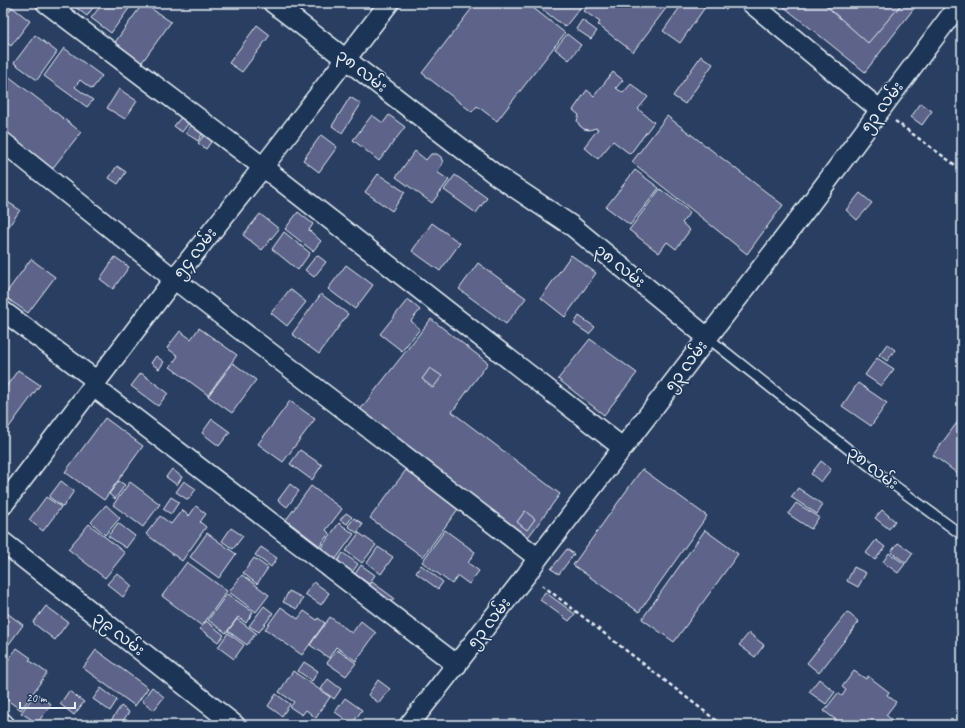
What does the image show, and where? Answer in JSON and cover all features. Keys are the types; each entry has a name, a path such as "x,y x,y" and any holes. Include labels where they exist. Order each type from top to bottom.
{"street":[{"path":"46,3 263,167 623,448"},
{"name":"၃၈ လမ်း","path":"273,3 496,176 572,226 708,338"},
{"name":"၅၄ လမ်း","path":"3,505 174,279 263,167 389,3"},
{"path":"751,3 880,110"},
{"name":"၅၃ လမ်း","path":"409,725 457,665 708,338 960,3"},
{"path":"3,142 174,279 538,558"},
{"path":"3,311 457,665"},
{"name":"၃၉ လမ်း","path":"3,542 235,725"}],"lane":[{"name":"၃၈ လမ်း","path":"708,338 891,483 962,535"}],"path":[{"path":"880,110 962,170"},
{"path":"527,574 722,725"}],"building":[{"path":"70,3 96,3 87,16"},
{"path":"103,3 133,3 111,33 91,18"},
{"path":"143,3 171,22 140,65 113,45"},
{"path":"476,3 527,3 565,33 497,121 477,106 472,112 422,73"},
{"path":"534,3 584,3 565,27"},
{"path":"590,3 670,3 633,52 598,25 600,22 584,11"},
{"path":"683,3 708,3 680,43 663,31"},
{"path":"716,3 731,3 726,10"},
{"path":"779,3 918,3 865,72"},
{"path":"823,3 896,3 900,6 868,43"},
{"path":"12,7 30,21 11,46 3,40 3,20"},
{"path":"582,20 597,31 591,39 576,29"},
{"path":"257,25 270,35 242,72 229,63"},
{"path":"567,34 581,45 569,60 555,49"},
{"path":"35,35 57,52 37,80 14,63"},
{"path":"64,48 102,76 92,89 80,80 75,87 93,100 87,107 44,76"},
{"path":"701,56 713,64 685,104 673,96"},
{"path":"3,72 81,132 48,174 3,140"},
{"path":"613,72 623,80 616,88 623,93 631,84 648,97 638,109 654,122 630,154 613,141 598,159 584,147 598,129 596,128 589,130 580,126 577,121 579,115 573,110 587,90 594,96"},
{"path":"119,89 137,101 125,119 107,108"},
{"path":"350,97 361,104 342,133 332,126"},
{"path":"921,103 932,111 922,125 911,117"},
{"path":"183,115 191,120 182,132 174,126"},
{"path":"372,115 383,123 389,115 405,127 379,161 353,140"},
{"path":"667,116 783,205 747,254 632,162"},
{"path":"192,123 204,131 198,141 186,133"},
{"path":"206,133 213,139 206,149 198,143"},
{"path":"321,135 337,147 319,172 303,160"},
{"path":"415,151 426,160 431,154 437,154 441,157 443,163 437,172 449,180 432,203 396,177"},
{"path":"117,166 126,172 118,184 109,178"},
{"path":"635,170 659,188 630,225 606,207"},
{"path":"378,174 405,192 392,211 365,192"},
{"path":"455,175 487,198 476,213 444,190"},
{"path":"660,189 690,212 682,223 690,230 676,249 667,242 659,253 629,230"},
{"path":"860,193 872,203 857,220 846,210"},
{"path":"3,199 20,210 3,235"},
{"path":"298,212 313,224 309,230 321,241 313,251 285,229"},
{"path":"260,214 279,229 262,250 243,235"},
{"path":"432,223 460,243 440,271 412,251"},
{"path":"284,232 310,253 298,270 272,249"},
{"path":"317,255 326,262 314,277 305,270"},
{"path":"571,255 596,273 565,317 541,298"},
{"path":"115,257 129,267 113,289 100,279"},
{"path":"31,259 55,277 28,313 4,296"},
{"path":"478,263 526,298 506,324 459,289"},
{"path":"346,265 373,285 355,309 328,289"},
{"path":"290,289 306,302 287,326 271,313"},
{"path":"321,294 348,314 319,354 292,334"},
{"path":"408,299 420,310 411,321 420,329 402,351 380,334"},
{"path":"579,316 595,327 589,334 574,324"},
{"path":"431,319 488,363 452,412 560,494 526,540 359,411"},
{"path":"199,328 237,355 208,395 170,367 178,356 167,348 180,331 191,339"},
{"path":"590,339 637,373 604,415 558,379"},
{"path":"887,344 895,350 887,361 879,355"},
{"path":"156,356 164,362 159,369 151,363"},
{"path":"877,358 894,369 881,386 865,375"},
{"path":"233,363 256,380 232,413 208,396"},
{"path":"430,368 442,376 433,388 422,379"},
{"path":"18,370 40,385 4,434 3,391"},
{"path":"141,373 168,393 158,406 131,386"},
{"path":"858,383 887,403 871,426 842,406"},
{"path":"290,401 315,419 283,462 258,444"},
{"path":"962,416 962,477 933,455"},
{"path":"105,418 143,446 104,500 65,472"},
{"path":"212,419 230,432 219,446 202,433"},
{"path":"300,450 322,465 312,480 290,464"},
{"path":"821,461 831,469 821,482 811,474"},
{"path":"172,469 182,477 177,485 166,477"},
{"path":"642,469 707,516 639,612 573,565"},
{"path":"406,470 458,509 423,557 370,518"},
{"path":"61,481 74,491 63,507 49,497"},
{"path":"119,481 125,485 115,499 109,494"},
{"path":"184,481 196,489 188,500 176,492"},
{"path":"130,482 160,504 143,527 113,505"},
{"path":"290,484 299,491 287,507 278,500"},
{"path":"311,486 342,509 326,530 329,533 320,546 286,520"},
{"path":"798,488 823,505 817,514 791,497"},
{"path":"46,497 61,507 43,531 29,520"},
{"path":"171,497 179,502 171,514 163,509"},
{"path":"796,503 819,517 811,529 788,514"},
{"path":"106,505 120,518 105,535 91,522"},
{"path":"196,506 206,514 200,522 206,527 182,561 146,534 160,516 171,524 182,510 189,516"},
{"path":"882,510 895,521 889,529 875,518"},
{"path":"525,511 535,519 527,530 517,522"},
{"path":"346,513 352,517 347,524 340,520"},
{"path":"354,518 363,524 357,533 348,526"},
{"path":"118,523 135,536 126,548 108,536"},
{"path":"339,523 354,534 333,563 318,552"},
{"path":"89,524 125,553 105,578 68,549"},
{"path":"231,528 243,536 233,549 222,541"},
{"path":"445,530 475,552 468,563 479,571 469,584 458,576 452,584 422,562"},
{"path":"705,530 738,554 674,642 642,619"},
{"path":"207,533 236,554 219,578 190,557"},
{"path":"359,533 376,545 362,563 346,551"},
{"path":"876,540 885,547 875,560 866,553"},
{"path":"898,543 913,553 906,563 891,552"},
{"path":"261,547 277,558 271,567 255,555"},
{"path":"378,547 393,557 381,574 367,563"},
{"path":"567,549 574,554 559,574 551,569"},
{"path":"343,553 358,564 351,574 336,563"},
{"path":"889,553 905,564 898,573 883,562"},
{"path":"254,558 268,568 257,584 243,573"},
{"path":"187,562 227,591 202,626 162,596"},
{"path":"361,565 375,575 369,584 355,574"},
{"path":"421,565 443,582 438,589 416,573"},
{"path":"854,567 866,573 858,587 847,581"},
{"path":"117,573 132,586 123,597 107,584"},
{"path":"242,575 269,595 256,612 229,592"},
{"path":"314,582 329,593 321,605 305,594"},
{"path":"372,582 394,598 389,605 367,588"},
{"path":"289,591 303,598 297,609 283,602"},
{"path":"545,592 575,614 569,621 540,600"},
{"path":"227,594 253,612 246,623 238,617 226,633 208,620"},
{"path":"46,606 68,622 55,640 33,623"},
{"path":"264,606 273,613 259,632 249,626"},
{"path":"281,607 298,619 304,611 317,620 318,618 325,623 302,655 265,629"},
{"path":"847,612 859,622 819,673 807,663"},
{"path":"7,613 23,625 9,644 3,640 3,619"},
{"path":"330,617 352,633 361,621 376,633 356,661 336,647 329,658 310,645"},
{"path":"237,619 256,633 247,645 228,631"},
{"path":"206,621 224,635 218,642 200,629"},
{"path":"228,633 244,645 234,659 218,647"},
{"path":"749,633 764,645 755,657 739,645"},
{"path":"17,648 31,658 29,660 47,673 21,710 3,697 3,667"},
{"path":"96,650 148,688 135,706 83,668"},
{"path":"337,650 356,663 346,676 327,663"},
{"path":"304,662 318,671 312,681 298,671"},
{"path":"293,671 330,697 316,718 306,710 302,715 290,707 294,702 279,692"},
{"path":"854,671 866,679 868,676 889,692 887,695 896,702 886,715 892,720 888,725 851,725 846,721 843,725 824,711 838,693 842,696 846,690 842,687"},
{"path":"328,679 341,689 334,699 321,689"},
{"path":"819,679 835,692 826,704 809,692"},
{"path":"378,680 390,689 379,703 368,695"},
{"path":"152,687 164,697 154,710 142,701"},
{"path":"101,688 117,700 110,711 93,699"},
{"path":"69,691 84,702 74,715 60,704"},
{"path":"36,693 51,704 36,725 30,725 28,723 31,719 21,713"},
{"path":"276,694 290,704 282,716 268,706"},
{"path":"345,698 362,710 352,724 335,712"},
{"path":"121,706 129,712 120,725 108,725"},
{"path":"151,718 161,725 146,725"}]}
